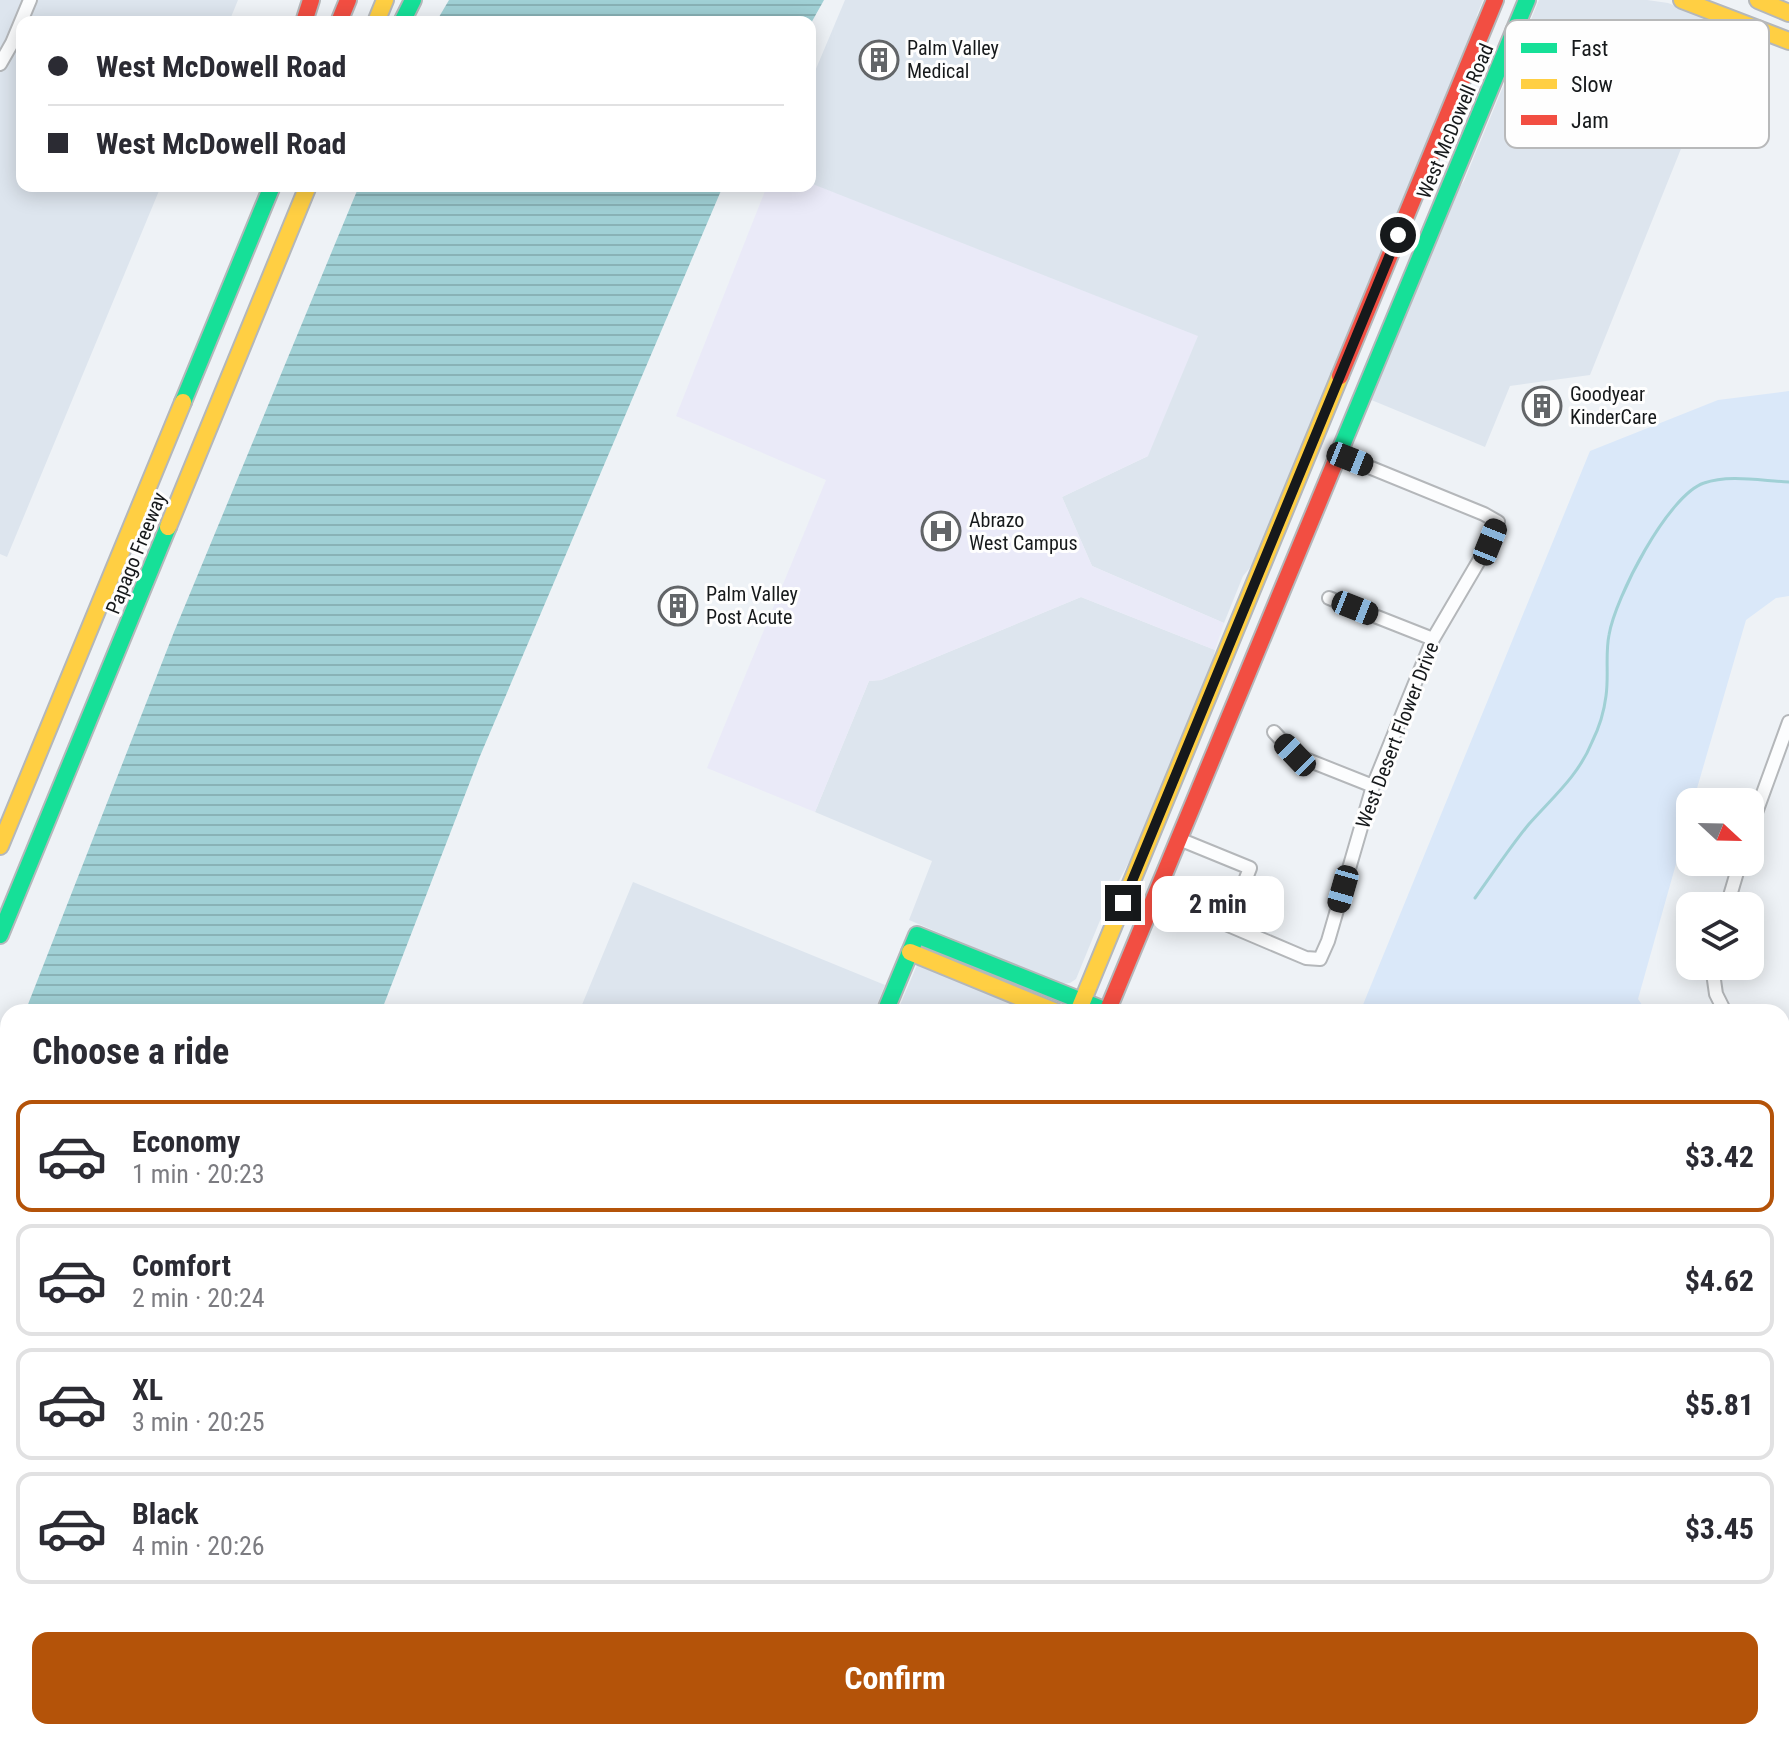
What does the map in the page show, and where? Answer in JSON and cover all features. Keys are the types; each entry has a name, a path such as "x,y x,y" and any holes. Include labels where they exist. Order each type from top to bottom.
{"main road":[{"name":"West McDowell Road","path":"1081,1004 1495,0"},
{"name":"West McDowell Road","path":"1519,20 1527,0"},
{"path":"1682,0 1734,20"},
{"path":"1758,0 1789,13"},
{"path":"1769,33 1789,41"},
{"name":"West McDowell Road","path":"1111,1004 1505,53"},
{"name":"Papago Freeway","path":"0,808 255,192"},
{"path":"0,846 270,192"},
{"name":"Papago Freeway","path":"0,935 306,192"},
{"path":"1398,235 1425,245"},
{"path":"888,1004 917,935 1075,1004"},
{"path":"910,952 1037,1004"}],"street":[{"path":"0,64 16,33"},
{"name":"West Desert Flower Drive","path":"1179,839 1250,868 1228,925 1306,958 1320,959 1373,786 1433,639 1490,542 1498,522 1337,454"},
{"path":"1329,598 1433,639"},
{"path":"1764,791 1789,722"},
{"path":"1274,732 1295,755 1373,786"},
{"path":"1714,980 1721,1004"}],"shaded area":[{"path":"0,0 238,0 231,16 16,16 16,192 159,192 7,557 0,554"},
{"path":"449,0 824,0 815,16 440,16"},
{"path":"845,0 1483,0 1477,15 1475,34 1259,557 1243,576 1224,623 1092,566 1062,497 1148,456 816,188 816,69"},
{"path":"1539,0 1647,0 1668,3 1712,20 1531,20"},
{"path":"1505,82 1505,148 1681,148 1590,375 1510,386 1485,447 1369,399 1449,204 1464,181"},
{"name":"Abrazo West Campus","path":"816,185 1198,336 1148,456 1062,497 1092,566 1224,623 1215,650 1081,597 881,680 869,681 815,812 707,768 826,480 676,416 765,192 816,192"},
{"path":"357,192 720,192 480,756 384,1004 28,1004 174,632"},
{"path":"1789,391 1789,596 1776,598 1746,620 1697,788 1676,788 1676,864 1638,999 1641,1004 1363,1004 1590,451 1718,400"},
{"path":"1081,597 1215,650 1138,845 1108,901 1076,979 1061,984 909,920 932,861 815,812 869,681 881,680"},
{"path":"633,882 885,985 877,1004 582,1004"},
{"path":"917,965 922,965 1019,1004 900,1004"}],"waterway":[{"path":"1475,898 1522,833 1564,786 1587,754 1604,708 1608,642 1613,618 1645,550 1675,507 1690,491 1714,480 1735,478 1789,482"}],"traffic: fast":[{"path":"405,16 413,0"},
{"path":"1519,20 1527,0"},
{"path":"1336,460 1505,53"},
{"path":"183,402 270,192"},
{"path":"0,935 168,527"},
{"path":"888,1004 917,935 1089,1004"}],"traffic: slow":[{"path":"378,16 385,0"},
{"path":"1682,0 1734,20"},
{"path":"1758,0 1789,13"},
{"path":"1769,33 1789,41"},
{"path":"168,527 306,192"},
{"path":"1081,1004 1340,376"},
{"path":"0,846 183,402"},
{"path":"910,952 1037,1004"}],"traffic: jam":[{"path":"306,16 311,0"},
{"path":"341,16 348,0"},
{"path":"1340,376 1495,0"},
{"path":"1110,1004 1336,460"}],"place":[{"name":"Palm Valley Medical","path":"879,60"},
{"name":"Goodyear KinderCare","path":"1542,406"},
{"name":"Abrazo West Campus","path":"941,531"},
{"name":"Palm Valley Post Acute","path":"678,606"}],"route":[{"path":"1123,903 1398,235"}]}
